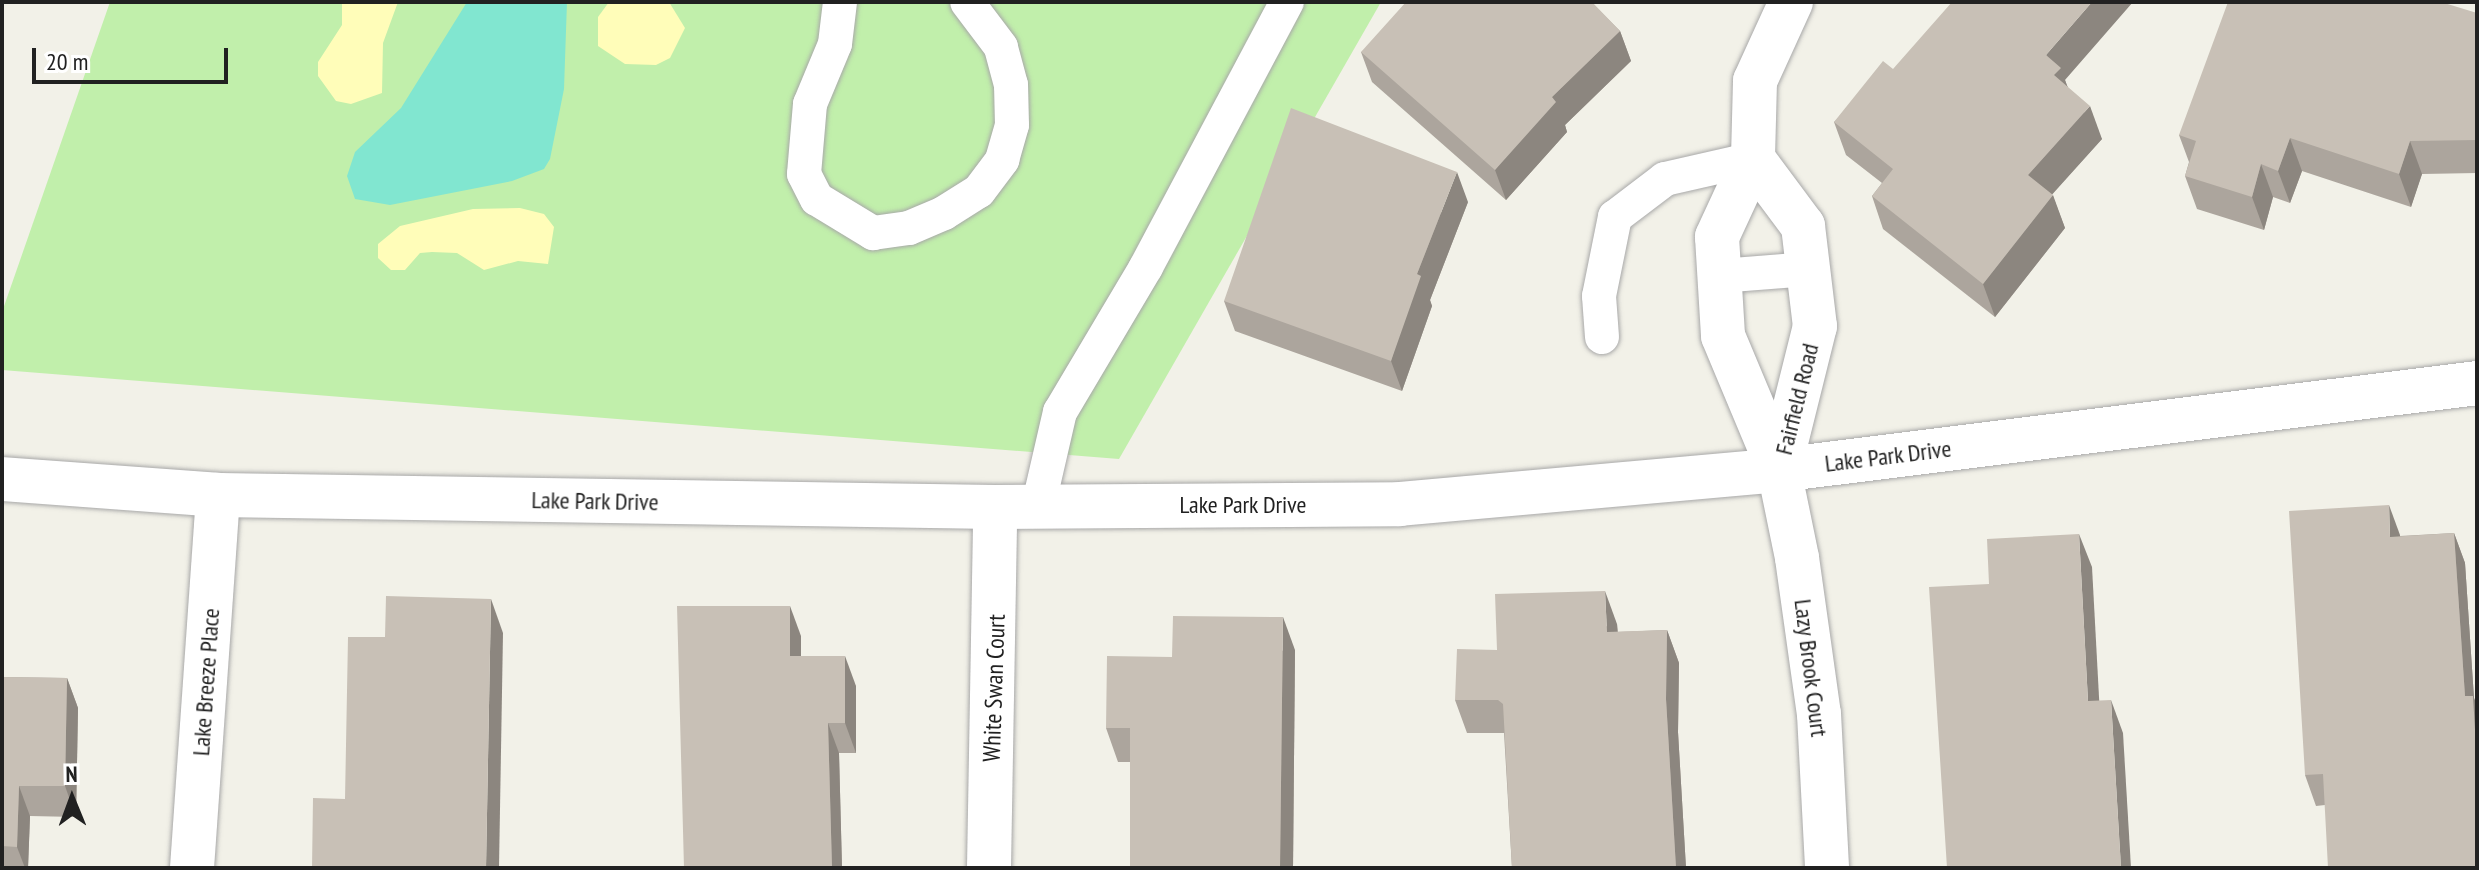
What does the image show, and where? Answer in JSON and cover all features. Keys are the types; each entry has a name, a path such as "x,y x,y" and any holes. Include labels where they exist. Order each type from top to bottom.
{"street":[{"name":"Fairfield Road","path":"1779,470 1723,336 1717,237 1753,159 1755,81 1791,2"},
{"name":"Fairfield Road","path":"1753,159 1803,226 1815,326 1779,470"},
{"name":"Lake Park Drive","path":"2,479 218,495 1016,507 1400,504 1779,470 2477,383"},
{"name":"Lazy Brook Court","path":"1779,470 1819,714 1827,868"},
{"name":"Lake Breeze Place","path":"192,868 218,495"},
{"name":"White Swan Court","path":"989,868 1016,507"}],"lane":[{"path":"840,2 835,44 810,104 804,174 817,199 873,233 909,228 944,213 979,191 1002,160 1012,125 1011,85 1001,47 967,2"},
{"path":"1016,507 1060,412 1146,267 1287,2"},
{"path":"1602,337 1599,296 1615,217 1665,179 1753,159"},
{"path":"1719,276 1808,269"}],"green space":[{"path":"110,2 1381,2 1119,459 2,370 2,312"}],"sand":[{"path":"342,2 398,2 383,43 382,93 351,104 336,101 318,76 318,62 342,25"},
{"path":"609,2 669,2 685,28 670,58 656,65 625,64 598,46 598,17"},
{"path":"520,208 544,214 554,227 548,264 518,261 484,270 457,253 432,252 420,253 405,270 391,270 378,258 378,244 400,226 473,209"}],"shaded area":[{"path":"467,2 567,2 564,89 550,159 544,169 512,181 390,205 355,199 347,176 355,152 401,108"}],"building":[{"path":"1406,2 1592,2 1620,31 1552,97 1556,102 1495,170 1361,52"},
{"path":"1952,2 2092,2 2046,55 2061,68 2054,75 2090,106 2028,175 2053,195 1983,284 1872,196 1893,169 1834,122 1883,61 1893,69"},
{"path":"2228,2 2441,2 2477,13 2477,140 2410,141 2399,174 2290,138 2278,171 2261,164 2252,197 2185,176 2196,141 2179,135"},
{"path":"1291,108 1457,172 1417,274 1421,276 1391,361 1224,301"},
{"path":"2389,505 2390,537 2454,533 2465,696 2473,696 2477,763 2477,868 2328,868 2323,774 2305,775 2289,511"},
{"path":"2079,534 2088,701 2111,700 2121,868 1947,868 1929,587 1989,584 1987,539"},
{"path":"1605,591 1607,632 1667,630 1666,699 1676,868 1512,868 1503,704 1498,700 1455,700 1457,649 1497,650 1495,594"},
{"path":"386,596 491,599 486,868 312,868 313,798 345,799 348,637 385,637"},
{"path":"677,606 790,606 790,656 845,656 845,723 828,723 832,868 684,868"},
{"path":"1173,616 1283,617 1280,868 1130,868 1130,728 1106,728 1107,656 1172,657"},
{"path":"2,677 67,678 65,786 19,786 17,847 2,846"}]}
